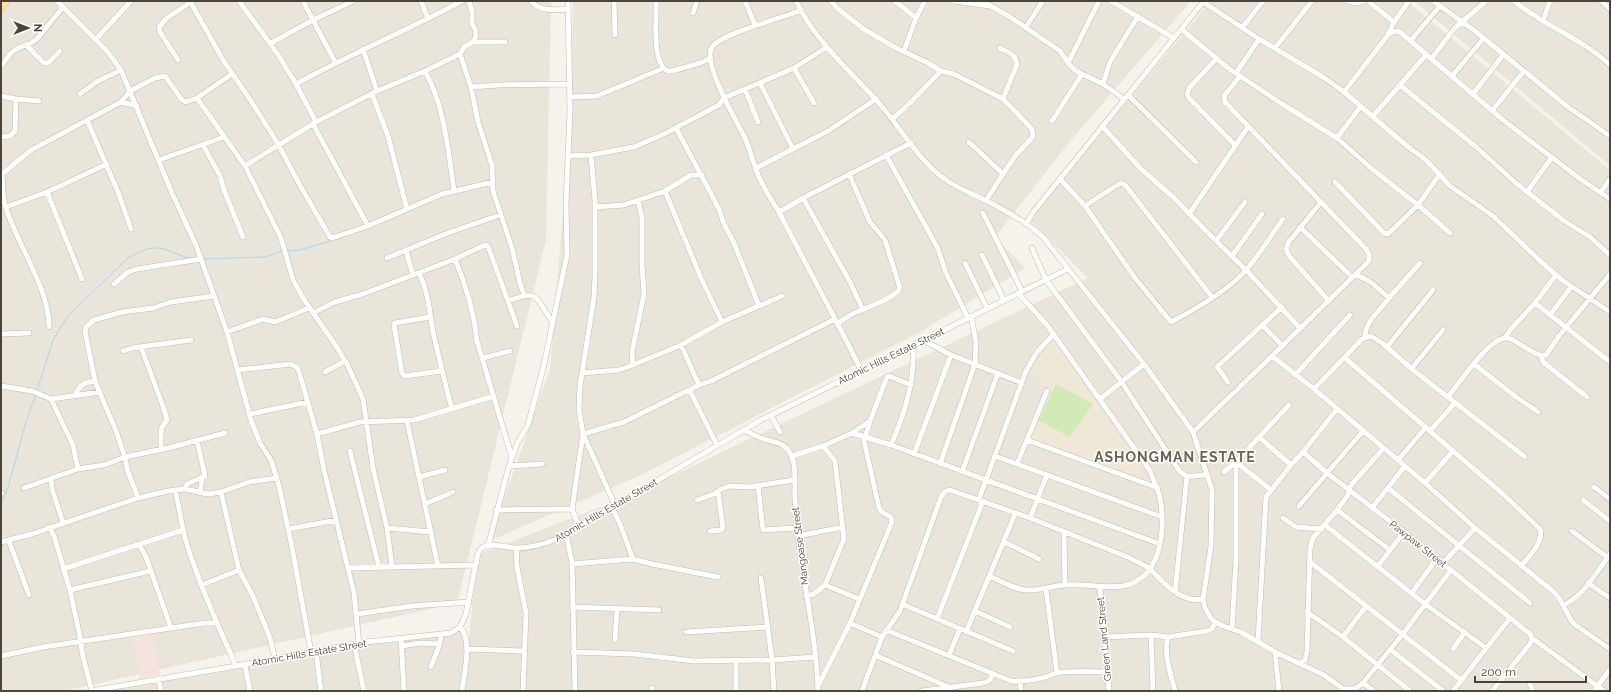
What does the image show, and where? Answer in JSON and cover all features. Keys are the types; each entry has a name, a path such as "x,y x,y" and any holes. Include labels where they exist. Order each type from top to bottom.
{"main road":[{"path":"1,7 6,1"}],"street":[{"path":"57,1 96,39 121,70 200,259 227,332 255,432 270,460 277,478 322,691"},
{"path":"96,39 131,1"},
{"path":"178,60 160,32 159,27 167,18 191,1 223,60 278,144 305,196 332,238 368,226 442,194 493,182"},
{"path":"239,1 261,32 271,43 296,84 314,123 368,226"},
{"path":"303,1 335,62"},
{"path":"271,43 351,1"},
{"path":"421,1 428,20"},
{"path":"296,84 335,62 363,48 428,20 462,1"},
{"path":"470,1 472,23 476,32 473,42"},
{"path":"531,1 543,9 548,10 568,8"},
{"path":"462,691 467,649 466,633 460,627 468,602 480,550 488,546 496,510 509,466 528,425 543,369 567,255 565,226 570,96 568,1"},
{"path":"614,1 615,35"},
{"path":"656,1 656,41 664,68 667,71 672,71 700,63 711,58"},
{"path":"693,13 696,1"},
{"path":"745,1 755,25"},
{"path":"796,1 814,31 876,100 923,159 945,180 986,200 1026,224 1043,237 1144,364 1193,432 1212,490 1211,546 1203,599 1208,613 1215,623 1232,628 1258,641 1275,652 1330,678 1345,690 1355,689 1363,683 1390,650 1451,570"},
{"path":"832,1 843,13 865,30 896,48 928,63 941,71 954,74 1004,99 1032,129 1032,139 1015,156 986,200"},
{"path":"895,1 916,18"},
{"path":"904,51 916,18 925,1"},
{"path":"954,1 990,6"},
{"path":"982,1 1026,27 1060,52 1073,70 1126,97 1196,162"},
{"path":"1026,27 1043,1"},
{"path":"1068,63 1099,1"},
{"path":"1111,1 1174,38"},
{"path":"1026,224 1034,211 1060,178 1204,1 1242,28 1344,92 1407,146 1426,160 1450,186 1493,216 1556,275 1571,287 1610,312"},
{"path":"1242,28 1263,1"},
{"path":"1275,48 1312,1"},
{"path":"1348,1 1355,3 1364,1"},
{"path":"1368,1 1394,22"},
{"path":"1344,92 1388,35 1394,22 1409,1"},
{"path":"1433,1 1568,107 1610,136"},
{"path":"1431,59 1461,22 1486,1"},
{"path":"1514,1 1543,21 1583,43 1610,65"},
{"path":"1543,21 1550,1"},
{"path":"1601,1 1610,9"},
{"path":"1411,40 1440,6"},
{"path":"1,66 11,53 20,46 26,45 41,35 63,7"},
{"path":"801,10 786,17 755,25 715,43 711,49 711,58 724,98 746,140 765,188 861,370"},
{"path":"1103,84 1110,62 1138,16"},
{"path":"1181,30 1216,59 1337,138 1372,169 1418,205 1450,233"},
{"path":"1388,35 1394,31 1400,32 1411,40 1426,55 1492,111 1579,178 1610,199"},
{"path":"1193,432 1367,264 1369,258 1368,252 1224,100 1225,94 1259,39"},
{"path":"1452,76 1483,39"},
{"path":"245,166 278,144 314,123 377,91 425,71 460,54 464,47 473,42 505,42"},
{"path":"26,45 44,64 48,63 60,51"},
{"path":"568,156 634,147 676,128 719,105 724,98 794,68 827,47"},
{"path":"363,48 377,91"},
{"path":"1000,48 1013,55 1017,64 1004,99"},
{"path":"460,54 471,87 478,122 492,165 493,191 512,248 524,295"},
{"path":"1373,116 1426,55"},
{"path":"1472,94 1503,55"},
{"path":"1216,59 1190,87 1187,94 1205,116 1236,146"},
{"path":"570,96 597,96 664,68"},
{"path":"794,68 814,103"},
{"path":"80,94 98,81 121,70"},
{"path":"425,71 434,89 442,118 454,190"},
{"path":"892,119 941,71"},
{"path":"1492,111 1524,71"},
{"path":"49,327 48,315 43,298 6,207 2,175 31,150 121,102 130,91 162,75 166,77 183,102 186,102 197,98 232,74"},
{"path":"1052,121 1082,74"},
{"path":"760,83 793,150"},
{"path":"471,87 570,84"},
{"path":"1400,86 1527,192 1563,220 1590,237 1610,255"},
{"path":"745,90 758,122"},
{"path":"372,94 388,136 407,209"},
{"path":"1,96 38,101"},
{"path":"197,98 245,166 281,238 293,280 309,308 345,361 363,399 368,422 373,468 387,528 392,567"},
{"path":"1,137 10,136 15,131 16,99"},
{"path":"756,168 793,150 840,124 876,100"},
{"path":"121,102 137,106"},
{"path":"1337,138 1361,106"},
{"path":"87,120 107,164 132,229"},
{"path":"1102,126 1141,169 1174,198 1246,270 1300,328"},
{"path":"1189,214 1248,127"},
{"path":"676,128 702,175 734,243 759,306"},
{"path":"159,160 224,137"},
{"path":"969,142 1003,174"},
{"path":"779,212 803,198 911,143"},
{"path":"203,145 220,176 243,237"},
{"path":"591,154 595,207 595,283 582,373 579,410 583,434 614,506 633,559"},
{"path":"886,155 938,249 946,273 970,317 976,342 975,364 940,464"},
{"path":"1527,192 1552,157"},
{"path":"6,207 47,192 107,164"},
{"path":"595,207 624,205 665,191 691,175 697,166"},
{"path":"583,434 624,422 690,391 699,385 711,381 836,321 863,310 899,291 900,285 885,240 870,222 849,174"},
{"path":"1335,182 1384,233 1388,234 1418,205 1440,174"},
{"path":"691,175 702,175"},
{"path":"1060,178 1086,206 1136,278 1171,322 1230,285 1246,270 1283,219"},
{"path":"1601,192 1610,179"},
{"path":"1086,206 1122,183 1126,186 1212,297"},
{"path":"665,191 701,278 722,322"},
{"path":"47,192 82,279"},
{"path":"803,198 850,282 863,310"},
{"path":"633,365 632,352 644,294 642,265 642,218 638,200"},
{"path":"1216,241 1245,202"},
{"path":"1321,202 1288,243 1286,252 1329,301"},
{"path":"983,213 1020,292 1048,325 1149,469 1158,488 1162,517 1160,544 1157,556 1150,569 1136,581 1129,584 1100,588 1090,585 1065,585 1046,589 1023,590 990,576"},
{"path":"1232,256 1262,214"},
{"path":"387,258 446,234 500,215"},
{"path":"1,216 9,216"},
{"path":"1300,227 1353,276 1362,276 1389,298"},
{"path":"313,313 335,302 363,294 416,274 455,259 485,245 488,246 517,326"},
{"path":"1032,248 1046,280 1121,382 1178,469 1182,474 1187,476 1207,474"},
{"path":"406,251 430,304 430,317 441,371 452,410"},
{"path":"982,255 1004,300"},
{"path":"114,284 128,272 136,269 200,259"},
{"path":"455,259 465,284 476,328 477,341 512,458"},
{"path":"965,263 987,308"},
{"path":"1314,389 1365,337 1366,327 1369,321 1420,263"},
{"name":"Atomic Hills Estate Street","path":"488,546 516,548 541,545 566,534 771,415 1068,269"},
{"path":"1541,356 1546,355 1610,274"},
{"path":"1505,338 1510,330 1535,303 1556,275"},
{"path":"1550,315 1571,287"},
{"path":"1387,347 1433,290"},
{"path":"508,301 524,295 530,295 537,298 553,322"},
{"path":"138,498 127,469 125,457 95,381 85,331 90,322 122,312 153,308 172,302 214,296"},
{"path":"582,373 619,370 633,365 681,345 722,322 782,296"},
{"path":"1535,303 1610,362"},
{"path":"227,332 263,319 275,322 309,308"},
{"path":"1228,382 1217,368 1282,308"},
{"path":"1295,374 1350,315"},
{"path":"430,317 395,324 394,326 402,373 405,376 441,371"},
{"path":"1262,325 1283,346"},
{"path":"1412,368 1443,330"},
{"path":"1,334 29,333"},
{"path":"937,619 1022,383 1032,360 1044,342 1054,334"},
{"path":"1365,337 1370,336 1387,347 1455,403 1525,456"},
{"path":"1448,397 1492,343 1505,338 1516,341 1541,356 1543,362 1587,397"},
{"path":"123,351 191,340"},
{"path":"923,340 951,355 1022,383"},
{"path":"681,345 699,385"},
{"path":"891,445 903,418 912,385 913,346"},
{"path":"141,347 164,408 167,420 162,427 161,449"},
{"path":"483,358 510,351"},
{"path":"914,454 951,355"},
{"path":"1272,356 1314,389 1425,483 1475,528 1554,592 1564,605 1570,619 1574,624 1610,649"},
{"path":"1345,358 1428,429 1540,529 1541,534 1538,544 1521,566"},
{"path":"325,372 345,361"},
{"path":"238,370 293,364 300,372 317,434 324,470 348,568 357,614 356,644 364,691"},
{"path":"1100,399 1144,364"},
{"path":"1474,364 1538,412"},
{"path":"962,472 998,374"},
{"path":"817,689 850,623 893,519 879,508 868,466 865,437 870,421 887,377 889,376 912,385"},
{"path":"75,395 78,388 85,382 95,381"},
{"path":"1,386 32,391 51,399 100,392"},
{"path":"690,391 717,445"},
{"path":"1017,464 1047,391"},
{"path":"317,434 368,422 407,421 452,410 494,396"},
{"path":"51,399 73,446 78,469"},
{"path":"250,414 308,402"},
{"path":"1398,460 1455,403"},
{"path":"1224,472 1236,462 1289,405"},
{"path":"1258,641 1266,498 1290,465 1303,452 1337,409"},
{"path":"771,415 780,432"},
{"path":"407,421 438,566"},
{"path":"744,430 763,439 783,445 792,456 823,446 852,433 870,421"},
{"path":"1299,506 1363,431"},
{"path":"24,488 78,469 104,465 125,457 225,433"},
{"path":"852,433 891,445 1160,544"},
{"path":"579,526 572,509 583,434"},
{"path":"1258,437 1290,465"},
{"path":"197,440 205,474 202,478 200,493"},
{"path":"1027,440 1158,488"},
{"path":"806,596 814,594 825,585 844,539 835,461 823,446"},
{"path":"1300,664 1305,660 1307,654 1310,548 1313,538 1337,510 1348,494 1351,485 1383,449"},
{"path":"350,451 378,567"},
{"path":"1425,483 1453,451"},
{"name":"Pawpaw Street","path":"1303,452 1327,473 1437,558 1530,634 1532,638 1596,689 1604,691"},
{"name":"Mangoase Street","path":"792,456 796,528 815,657 817,689"},
{"path":"995,456 1162,517"},
{"path":"1236,462 1271,490"},
{"path":"1232,628 1236,559 1236,462"},
{"path":"509,466 543,464"},
{"path":"1372,508 1405,466"},
{"path":"419,476 445,470"},
{"path":"1030,518 1047,475"},
{"path":"1175,592 1187,476"},
{"path":"51,478 52,489 63,522"},
{"path":"185,489 188,484 202,478"},
{"path":"1,542 9,541 138,498 185,489 208,494 221,492 249,482 277,478"},
{"path":"697,500 730,486 750,487 794,480"},
{"path":"758,486 764,530 796,528"},
{"path":"1594,487 1610,499"},
{"path":"1388,488 1530,603"},
{"path":"175,490 183,530 191,557 216,623 236,666"},
{"path":"862,691 882,637 894,620 902,604 943,493 950,490 1030,518 1064,533 1130,558 1150,569 1158,579 1175,592 1192,600 1203,599"},
{"path":"710,530 721,530 723,528 718,491"},
{"path":"221,492 239,570 253,596 270,638 275,659"},
{"path":"425,504 453,492"},
{"path":"1583,500 1610,521"},
{"path":"496,510 572,509"},
{"path":"1337,510 1390,550"},
{"path":"966,632 1015,514"},
{"path":"1283,518 1296,527 1323,527 1378,566 1425,604 1486,648"},
{"path":"288,529 337,520"},
{"path":"49,527 70,590 91,691"},
{"path":"798,536 843,527"},
{"path":"387,528 431,532"},
{"path":"1443,564 1475,528"},
{"path":"63,569 183,530"},
{"path":"1564,605 1576,598 1609,556 1572,531"},
{"path":"1378,566 1404,532"},
{"path":"1064,533 1065,585"},
{"path":"566,534 572,564 575,691"},
{"path":"9,541 29,595"},
{"path":"1004,542 1039,559"},
{"path":"139,544 146,557 171,628"},
{"path":"516,548 517,567 526,613 523,691"},
{"path":"1412,593 1437,558"},
{"path":"572,564 633,559 718,576"},
{"path":"1310,562 1461,680"},
{"path":"348,568 476,565"},
{"path":"202,585 239,570"},
{"path":"70,590 150,571"},
{"path":"761,578 772,660 774,691"},
{"path":"1588,584 1610,598"},
{"path":"825,585 859,599"},
{"name":"Green Land Street","path":"1100,588 1109,691"},
{"path":"1046,589 1057,673"},
{"path":"357,614 412,606 468,602"},
{"path":"902,604 1013,651"},
{"path":"1343,637 1366,606"},
{"path":"572,607 659,610"},
{"path":"615,640 617,609"},
{"path":"975,611 1010,627"},
{"path":"1307,612 1343,637 1377,666 1410,691"},
{"path":"1454,691 1510,618"},
{"path":"1,656 43,647 205,623 216,623"},
{"path":"850,623 882,637"},
{"path":"1104,637 1151,635 1168,637 1207,631 1212,629 1215,623"},
{"name":"Atomic Hills Estate Street","path":"91,691 356,644 401,638 441,635 451,633 460,627"},
{"path":"686,632 768,627"},
{"path":"949,655 960,629"},
{"path":"886,630 1007,680 1020,681 1046,678 1057,673 1087,671 1107,672"},
{"path":"1452,649 1465,632"},
{"path":"431,667 440,644 441,635"},
{"path":"1151,635 1153,691"},
{"path":"1168,637 1166,642 1175,691"},
{"path":"401,638 404,691"},
{"path":"1492,691 1530,644 1532,638"},
{"path":"402,646 420,642 440,644"},
{"path":"467,649 524,651"},
{"path":"1390,650 1442,691"},
{"path":"573,652 634,654 694,661 772,660 815,657"},
{"path":"1275,652 1278,691"},
{"path":"875,655 951,688"},
{"path":"736,661 736,691"},
{"path":"244,665 250,691"},
{"path":"1596,689 1610,669"},
{"path":"922,691 951,688 989,681 993,674"},
{"path":"159,679 161,691"},
{"path":"1020,681 1021,691"},
{"path":"1363,683 1374,691"},
{"path":"1530,684 1533,691"},
{"path":"865,685 866,691"}],"shaded area":[{"path":"7,1 551,1 546,240 457,603 64,691 1,691 1,8"},
{"path":"573,1 1191,1 1071,140 995,237 1025,268 922,331 639,476 489,541 550,369 570,127"},
{"path":"1211,1 1407,1 1610,170 1610,691 464,691 477,555 636,493 1088,278 1029,219"},
{"path":"1414,1 1610,1 1610,166"},
{"path":"1053,339 1153,484 1030,439 1051,388 1030,369"},
{"path":"460,627 466,634 462,691 91,691 279,658 455,631"},
{"path":"150,632 160,675 140,679 134,635"}],"green space":[{"path":"1056,384 1093,404 1070,437 1039,421"}],"waterway":[{"path":"338,239 343,237"},
{"path":"287,251 299,250 331,241"},
{"path":"37,391 53,340 68,316 128,258 151,248 168,250 190,258"},
{"path":"204,259 265,257 282,251"},
{"path":"1,504 8,487 26,422 36,394"}],"district":[{"name":"ASHONGMAN ESTATE","path":"1175,457"}]}
